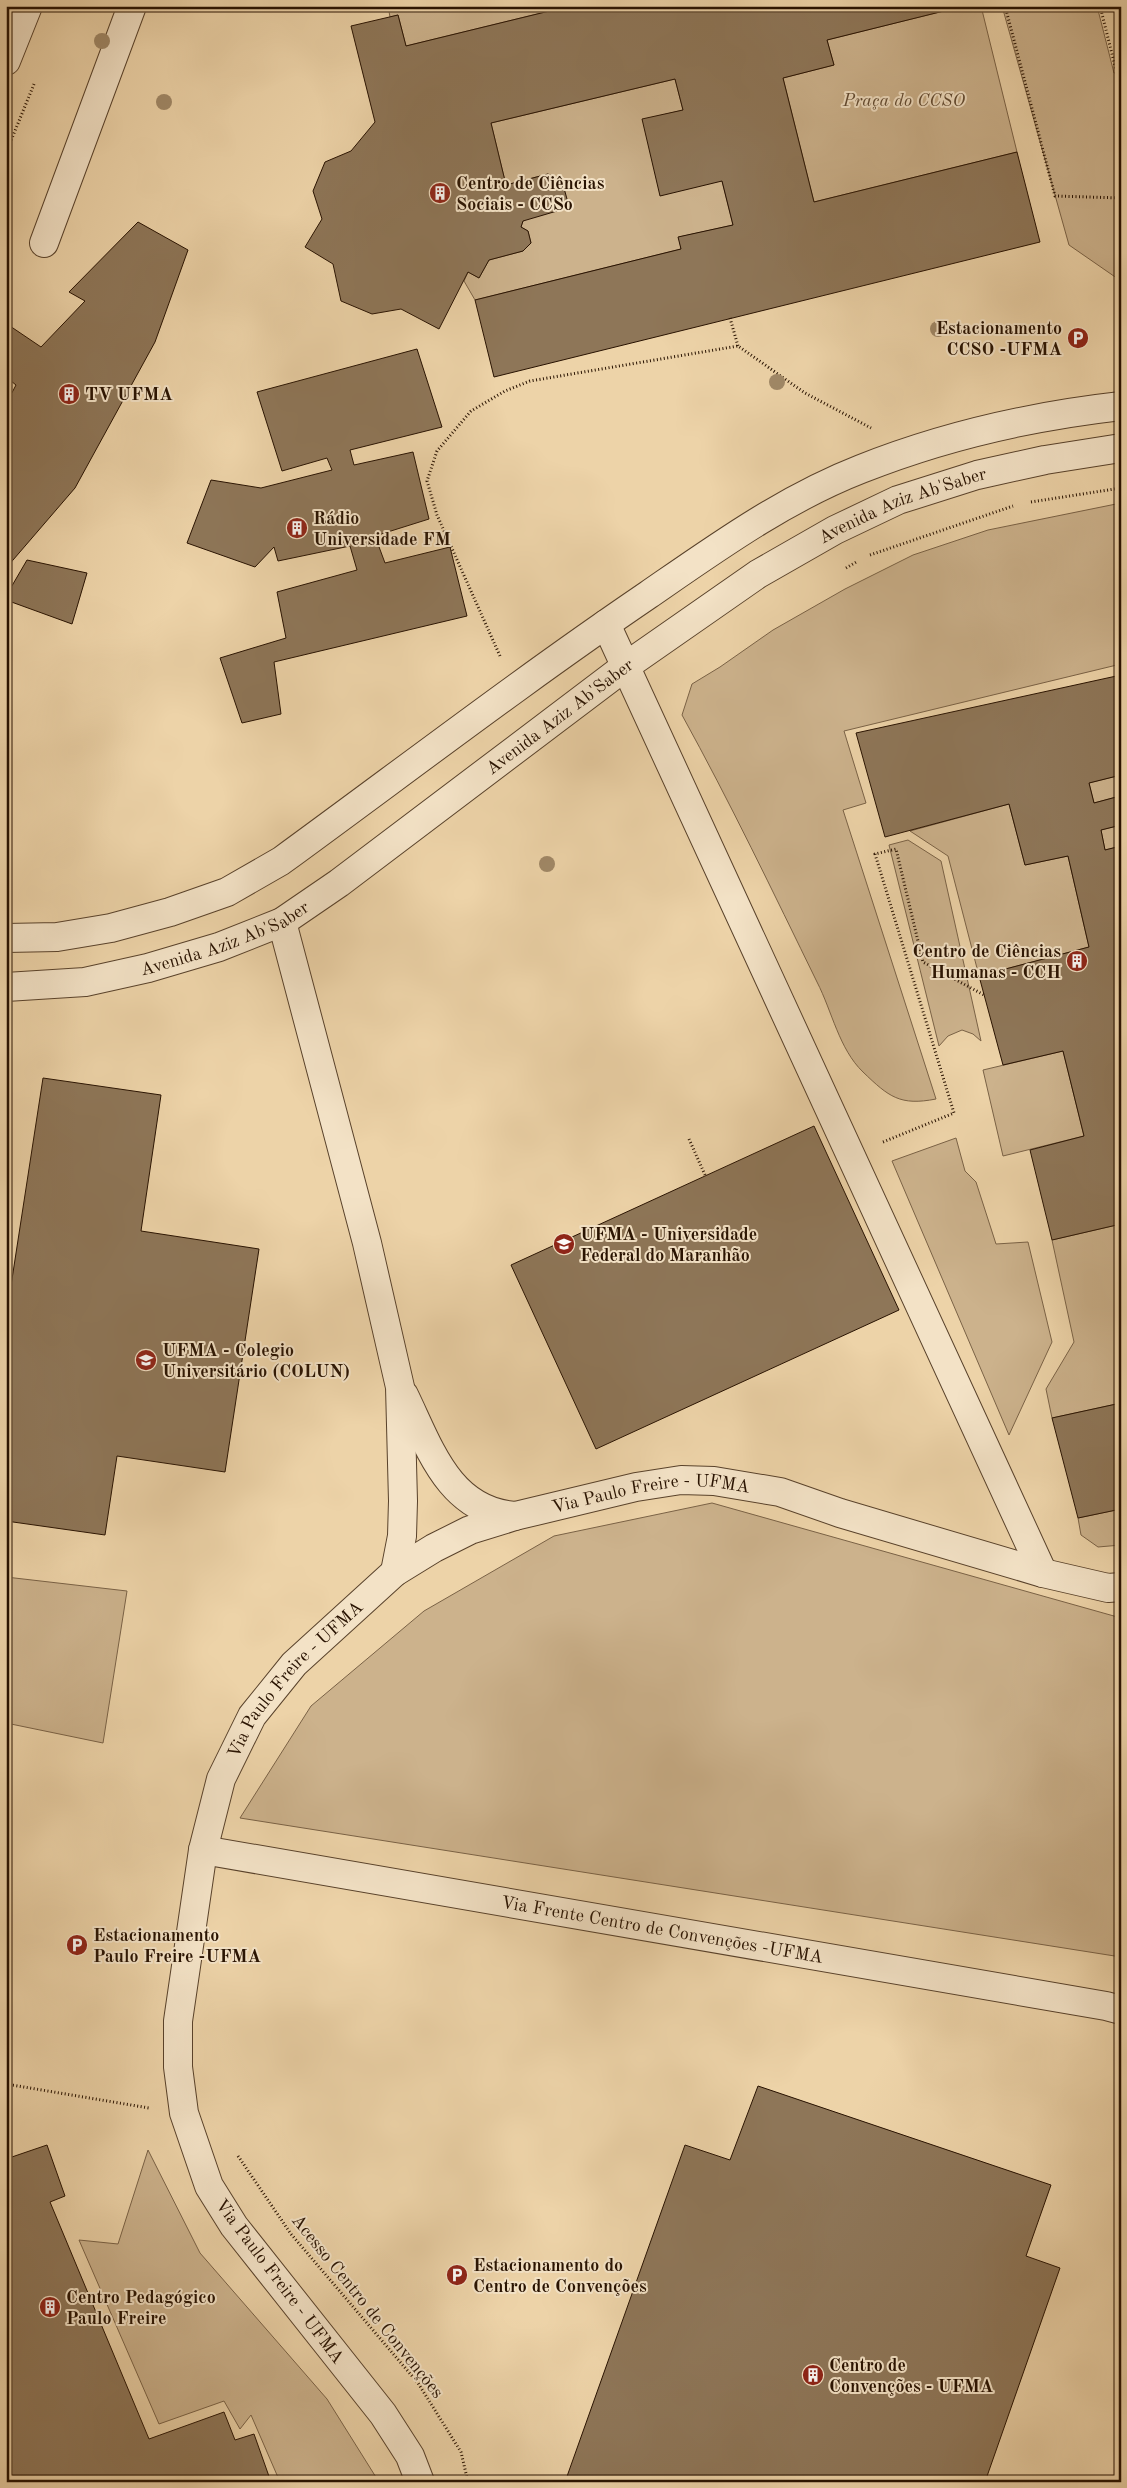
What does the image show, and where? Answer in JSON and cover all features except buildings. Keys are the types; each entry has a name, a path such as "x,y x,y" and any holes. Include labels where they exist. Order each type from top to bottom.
{"street":[{"path":"6,62 28,6"},
{"path":"44,244 132,6"},
{"path":"6,938 57,937 110,928 170,912 227,892 281,861 606,624 734,536 796,499 860,469 925,446 1010,424 1072,412 1121,406"},
{"name":"Avenida Aziz Ab'Saber","path":"6,987 84,982 148,968 219,947 282,922 346,877 626,666 758,574 835,530 898,500 977,475 1045,460 1121,448"},
{"path":"606,624 1043,1573"},
{"path":"282,922 367,1243 400,1387 403,1501 402,1536 395,1572"},
{"path":"400,1387 443,1474 454,1487 466,1498 483,1509 499,1515 515,1516"},
{"name":"Via Paulo Freire - UFMA","path":"420,2482 410,2456 384,2414 267,2268 208,2186 184,2113 178,2068 178,2022 203,1850 221,1779 252,1716 294,1664 395,1572 434,1548 470,1530 515,1516 636,1487 681,1480 714,1481 780,1492 840,1513 1043,1573 1108,1588 1121,1587"},
{"name":"Via Frente Centro de Convenções -UFMA","path":"203,1850 1096,2004 1121,2010"}],"path":[{"path":"1006,6 1055,196 1121,198"},
{"path":"1100,6 1116,70 1121,68"},
{"path":"730,318 738,346 805,392 879,432"},
{"path":"502,661 437,515 427,481 438,451 471,411 505,391 530,381 738,346"},
{"path":"1027,503 1121,488"},
{"path":"842,570 867,556 1018,504"},
{"path":"850,1155 954,1113 875,854 896,849 923,962 984,995"},
{"path":"689,1139 705,1175"},
{"path":"6,2084 184,2113"},
{"name":"Acesso Centro de Convenções","path":"236,2152 291,2234 418,2384 461,2452 468,2482"}],"green space":[{"path":"388,6 570,6 406,46 398,15 390,17"},
{"name":"Praça do CCSO","path":"964,6 981,6 1017,152 814,202 783,78 834,65 827,40"},
{"path":"1002,6 1097,6 1114,73 1121,72 1121,281 1069,245"},
{"path":"675,79 683,110 642,120 722,181 733,225 679,237 681,249 475,300 464,281 468,272 479,278 489,260 523,251 531,243 528,231 521,227 548,174 506,185 491,123"},
{"path":"1121,503 1121,664 844,731 866,803 843,810 936,1099 913,1101 896,1098 880,1088 863,1072 855,1063 842,1041 822,993 768,881 682,715 692,684 773,630 845,589 913,555 988,530"},
{"path":"1121,775 1121,799 1120,796 1094,803 1089,783"},
{"path":"1009,804 1025,865 1068,856 1089,947 979,976 948,856 910,831"},
{"path":"1121,825 1121,846 1105,850 1101,830"},
{"path":"908,840 941,861 981,1041 973,1034 962,1030 948,1036 939,1046 889,845"},
{"path":"1063,1051 1084,1136 1003,1156 983,1070"},
{"path":"956,1138 965,1171 976,1182 996,1244 1028,1242 1052,1342 1009,1435 892,1161"},
{"path":"1121,1224 1121,1403 1052,1418 1046,1389 1074,1342 1052,1240"},
{"path":"712,1503 1121,1618 1121,1957 240,1818 311,1706 424,1611 554,1536"},
{"path":"1121,1509 1121,1545 1098,1547 1081,1535 1078,1518"},
{"path":"6,1577 127,1591 103,1743 6,1723"},
{"path":"148,2150 200,2253 327,2399 379,2482 280,2482 251,2415 240,2429 224,2401 159,2424 79,2240 118,2244"}],"place":[{"name":"Centro de Ciências Sociais - CCSo","path":"440,193"},
{"name":"Estacionamento CCSO -UFMA","path":"1078,338"},
{"name":"TV UFMA","path":"69,394"},
{"name":"Rádio Universidade FM","path":"297,528"},
{"name":"Centro de Ciências Humanas - CCH","path":"1077,961"},
{"name":"UFMA - Universidade Federal do Maranhão","path":"564,1244"},
{"name":"UFMA - Colegio Universitário (COLUN)","path":"146,1360"},
{"name":"Estacionamento Paulo Freire -UFMA","path":"77,1945"},
{"name":"Estacionamento do Centro de Convenções","path":"457,2275"},
{"name":"Centro Pedagógico Paulo Freire","path":"50,2307"},
{"name":"Centro de Convenções - UFMA","path":"813,2375"}]}
